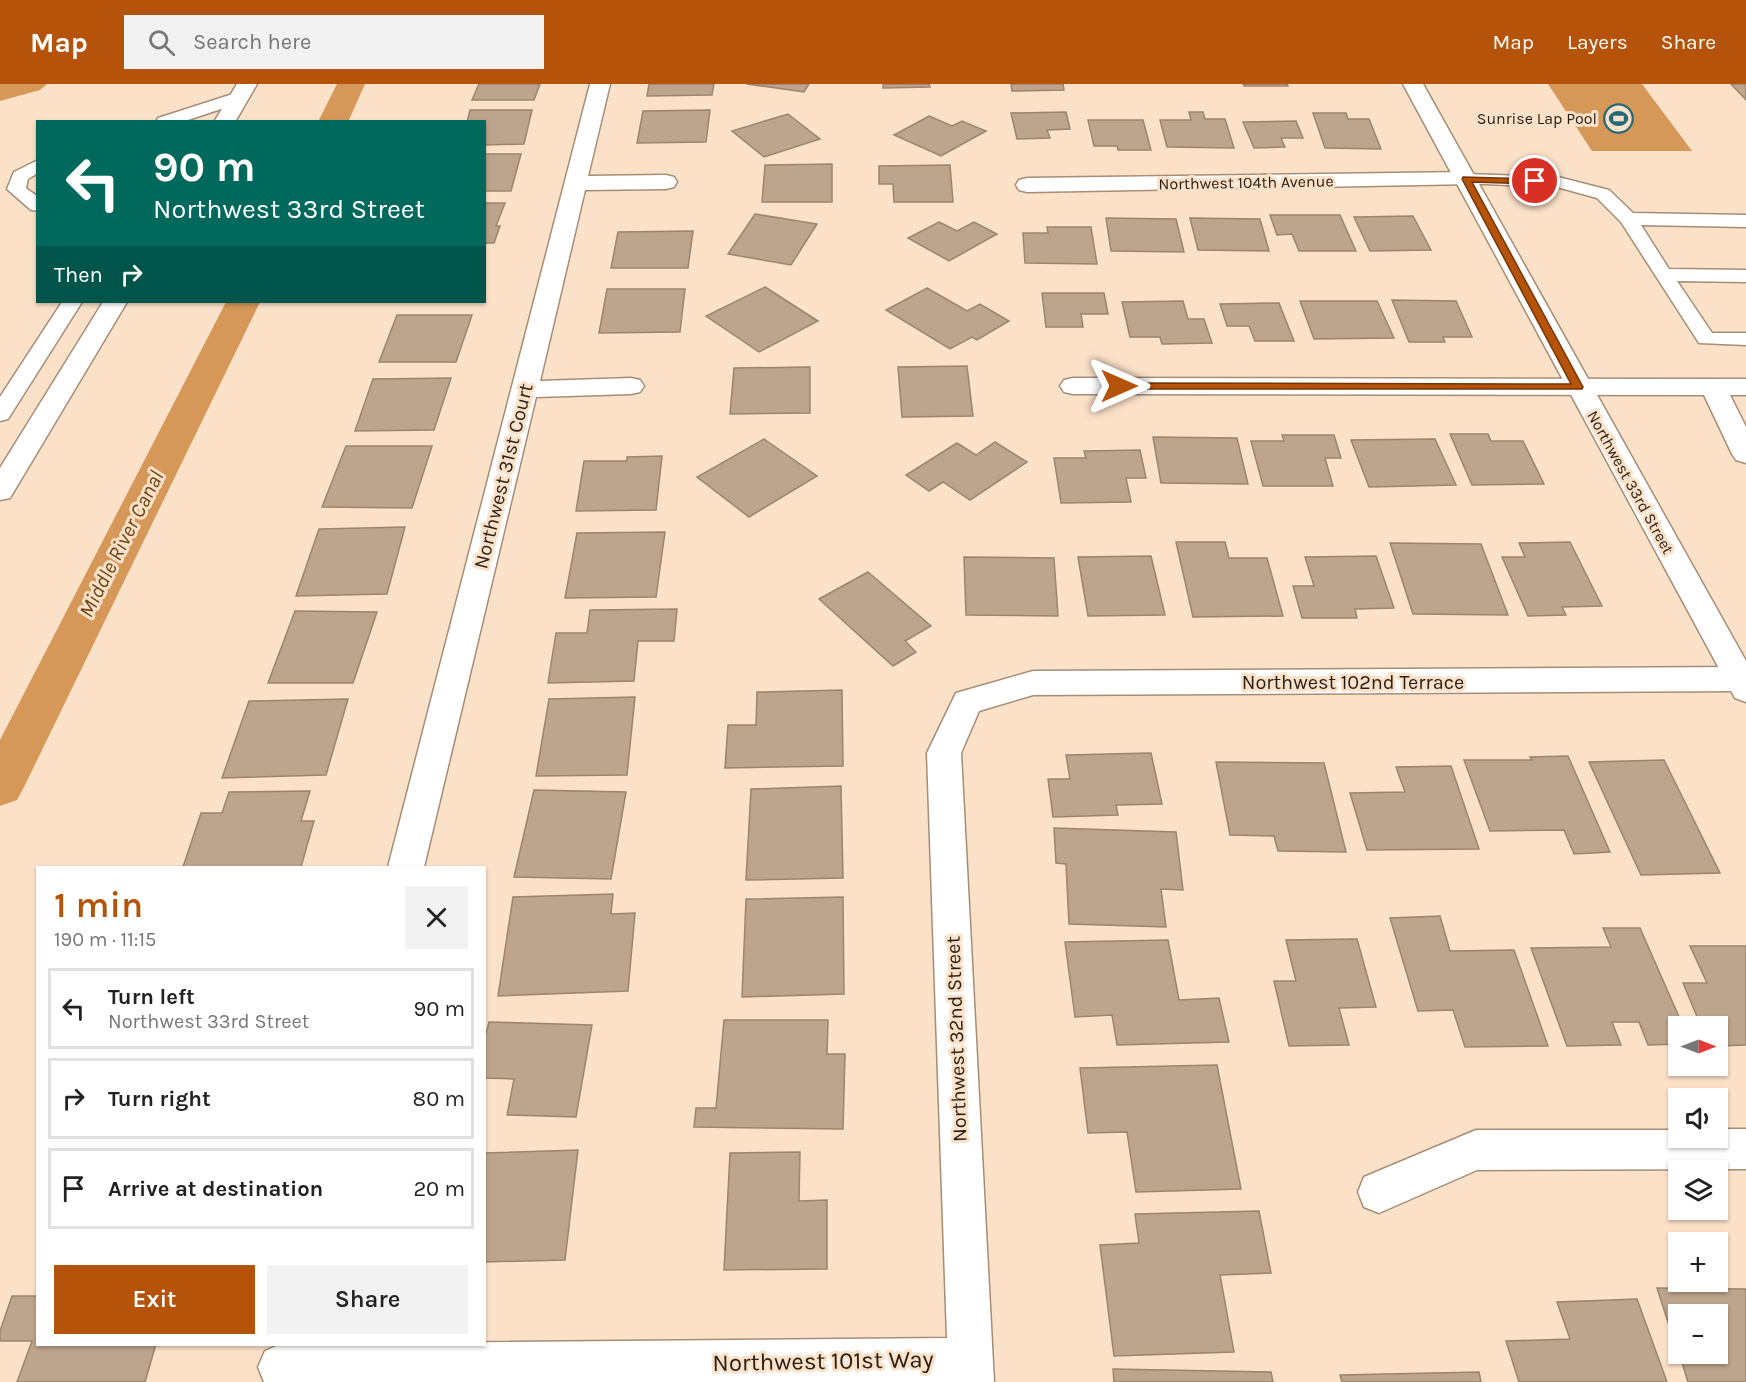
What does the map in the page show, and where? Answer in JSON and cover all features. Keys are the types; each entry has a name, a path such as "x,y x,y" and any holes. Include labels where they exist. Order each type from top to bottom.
{"street":[{"name":"Northwest 31st Court","path":"406,866 600,84"},
{"name":"Northwest 33rd Street","path":"1413,84 1743,685"},
{"path":"225,120 243,90"},
{"name":"Northwest 104th Avenue","path":"1027,185 1466,179"},
{"path":"576,183 666,182"},
{"path":"0,491 114,303"},
{"path":"525,389 631,386"},
{"path":"1073,386 1746,387"},
{"path":"1713,387 1746,454"},
{"name":"Northwest 102nd Terrace","path":"967,702 1033,683 1743,685"},
{"name":"Northwest 32nd Street","path":"967,702 944,753 970,1371"},
{"path":"1379,1192 1476,1150 1746,1149"},
{"name":"Northwest 101st Way","path":"282,1364 970,1371"}],"lane":[{"path":"169,120 243,90"},
{"path":"36,166 20,176 16,189 36,204"},
{"path":"1466,179 1558,182 1603,194 1628,219 1706,339 1746,339"},
{"path":"1628,219 1746,221"},
{"path":"1663,275 1746,276"},
{"path":"0,414 71,303"}],"shaded area":[{"path":"0,84 47,84 40,90 0,101"},
{"name":"Sunrise Lap Pool","path":"1548,84 1642,84 1692,151 1592,151"}],"building":[{"path":"479,84 540,84 534,100 472,100"},
{"path":"649,84 714,84 712,95 647,96"},
{"path":"747,84 809,84 804,92"},
{"path":"883,84 929,84 930,87 883,88"},
{"path":"1011,84 1063,84 1064,90 1012,91"},
{"path":"1243,84 1287,84 1288,86 1244,86"},
{"path":"1731,84 1746,84 1746,100"},
{"path":"470,110 532,110 524,144 486,145 486,120 468,120"},
{"path":"710,110 706,142 637,143 643,111"},
{"path":"1066,112 1070,129 1047,130 1050,138 1017,139 1011,113"},
{"path":"1189,112 1203,112 1205,119 1225,119 1234,148 1167,147 1160,120 1191,120"},
{"path":"1313,113 1346,113 1348,119 1369,119 1381,149 1325,148"},
{"path":"788,114 820,139 764,157 732,131"},
{"path":"929,116 952,126 962,121 986,131 941,156 894,135"},
{"path":"1088,120 1143,120 1151,150 1118,150 1117,146 1094,146"},
{"path":"1296,121 1303,138 1281,138 1285,147 1254,148 1243,122"},
{"path":"486,154 521,154 511,191 486,191"},
{"path":"832,164 832,202 762,202 765,165"},
{"path":"950,165 953,202 894,202 893,184 879,184 879,166"},
{"path":"486,203 505,203 496,226 500,226 494,243 486,243"},
{"path":"755,214 817,224 791,265 728,254"},
{"path":"1270,215 1340,215 1356,251 1299,251 1292,234 1277,235"},
{"path":"1413,216 1431,250 1370,251 1354,217"},
{"path":"1106,218 1176,219 1184,252 1111,251"},
{"path":"1190,218 1260,219 1269,251 1198,250"},
{"path":"939,222 957,231 974,222 997,234 949,261 908,238"},
{"path":"1047,227 1091,227 1097,264 1025,263 1023,233 1048,233"},
{"path":"693,231 688,268 611,268 618,232"},
{"path":"765,287 818,321 759,352 706,316"},
{"path":"927,288 967,311 980,304 1009,321 977,340 972,337 950,349 886,310"},
{"path":"607,289 685,289 680,332 599,333"},
{"path":"1042,293 1104,293 1108,314 1081,314 1083,327 1046,327"},
{"path":"1392,300 1456,301 1472,337 1443,337 1445,342 1409,342"},
{"path":"1183,301 1188,319 1204,319 1212,343 1162,344 1160,337 1130,337 1122,302"},
{"path":"1300,301 1377,301 1394,338 1314,339"},
{"path":"1279,303 1294,341 1255,341 1249,326 1227,326 1220,304"},
{"path":"397,315 472,315 456,362 379,362"},
{"path":"967,366 973,416 902,417 898,367"},
{"path":"810,367 810,413 730,414 734,368"},
{"path":"451,378 434,430 355,431 373,379"},
{"path":"1450,434 1488,434 1491,441 1523,441 1544,484 1472,485"},
{"path":"1282,435 1334,435 1341,458 1325,458 1333,486 1263,486 1251,441 1284,441"},
{"path":"1153,437 1237,438 1248,484 1161,483"},
{"path":"764,439 817,476 749,517 697,477"},
{"path":"1435,439 1456,485 1369,487 1351,440"},
{"path":"995,442 1027,462 970,500 943,482 929,491 906,475 957,443 976,455"},
{"path":"346,446 432,446 412,508 322,507"},
{"path":"1140,450 1146,478 1126,478 1131,502 1061,503 1054,458 1086,458 1084,451"},
{"path":"662,456 656,510 576,511 584,461 627,461 627,457"},
{"path":"405,527 387,594 296,596 319,529"},
{"path":"665,532 656,597 565,598 577,533"},
{"path":"1176,542 1225,542 1229,558 1267,558 1283,616 1193,617"},
{"path":"1570,542 1602,606 1562,607 1566,615 1528,616 1502,557 1525,557 1519,543"},
{"path":"1390,543 1481,544 1508,615 1413,614"},
{"path":"1151,556 1165,615 1088,616 1078,557"},
{"path":"1376,556 1394,608 1355,609 1357,618 1302,618 1293,586 1314,586 1305,557"},
{"path":"964,557 1054,558 1058,616 966,615"},
{"path":"868,572 931,626 905,641 916,652 893,666 819,599"},
{"path":"677,609 674,641 638,641 634,681 548,683 556,633 587,633 590,610"},
{"path":"295,611 377,612 353,683 268,683"},
{"path":"842,690 843,766 725,768 728,725 756,725 757,692"},
{"path":"635,697 627,775 536,776 549,699"},
{"path":"348,699 326,775 222,778 249,701"},
{"path":"1151,753 1162,804 1116,805 1118,815 1053,817 1048,779 1070,779 1066,755"},
{"path":"1568,756 1610,852 1574,854 1564,830 1490,831 1464,760 1532,760 1530,757"},
{"path":"1664,760 1720,873 1641,875 1589,762"},
{"path":"1216,762 1324,763 1346,852 1278,851 1274,836 1230,835"},
{"path":"1451,766 1479,849 1367,850 1350,793 1405,792 1396,767"},
{"path":"841,786 843,878 746,880 751,789"},
{"path":"534,790 626,792 611,879 514,877"},
{"path":"310,791 301,821 314,821 301,866 183,866 201,813 222,813 229,792"},
{"path":"1054,828 1176,832 1183,890 1161,889 1166,927 1069,924 1066,864 1056,863"},
{"path":"613,894 611,914 635,913 628,991 498,996 513,897"},
{"path":"843,897 844,994 742,997 746,899"},
{"path":"1440,916 1450,951 1514,950 1548,1046 1465,1047 1453,1010 1418,1011 1390,918"},
{"path":"1603,928 1640,928 1679,1016 1668,1016 1668,1044 1648,1045 1639,1022 1612,1022 1621,1045 1567,1046 1531,948 1611,947"},
{"path":"1357,939 1376,1007 1339,1008 1349,1045 1289,1046 1274,981 1296,981 1286,940"},
{"path":"1168,940 1179,1000 1219,998 1229,1042 1117,1045 1112,1015 1075,1017 1065,942"},
{"path":"1690,946 1746,946 1746,1045 1728,1046 1728,1016 1697,1016 1683,983 1707,983"},
{"path":"724,1020 828,1020 827,1054 845,1054 843,1129 694,1127 696,1108 716,1108"},
{"path":"489,1022 592,1025 576,1117 507,1115 514,1079 486,1078 486,1034"},
{"path":"1217,1065 1241,1189 1136,1192 1127,1132 1088,1133 1080,1068"},
{"path":"578,1150 565,1260 486,1262 486,1153"},
{"path":"800,1152 799,1201 827,1200 827,1269 724,1270 730,1153"},
{"path":"1259,1211 1271,1273 1220,1275 1234,1352 1114,1356 1100,1245 1139,1243 1135,1214"},
{"path":"1657,1288 1668,1288 1668,1292 1728,1292 1728,1289 1746,1289 1746,1382 1688,1382 1682,1364 1728,1364 1728,1304 1668,1304 1668,1322"},
{"path":"12,1296 36,1296 36,1346 155,1346 145,1382 17,1382 32,1341 0,1341 0,1331"},
{"path":"1637,1299 1667,1382 1519,1382 1506,1341 1570,1339 1557,1302"},
{"path":"1113,1369 1271,1372 1273,1382 1114,1382"},
{"path":"1479,1372 1481,1382 1342,1382 1340,1375"}],"waterway":[{"name":"Middle River Canal","path":"334,120 351,84"},
{"name":"Middle River Canal","path":"0,787 242,303"}],"place":[{"name":"Sunrise Lap Pool","path":"1618,118"}],"route":[{"path":"1119,386 1578,387 1466,179 1535,181"}]}
